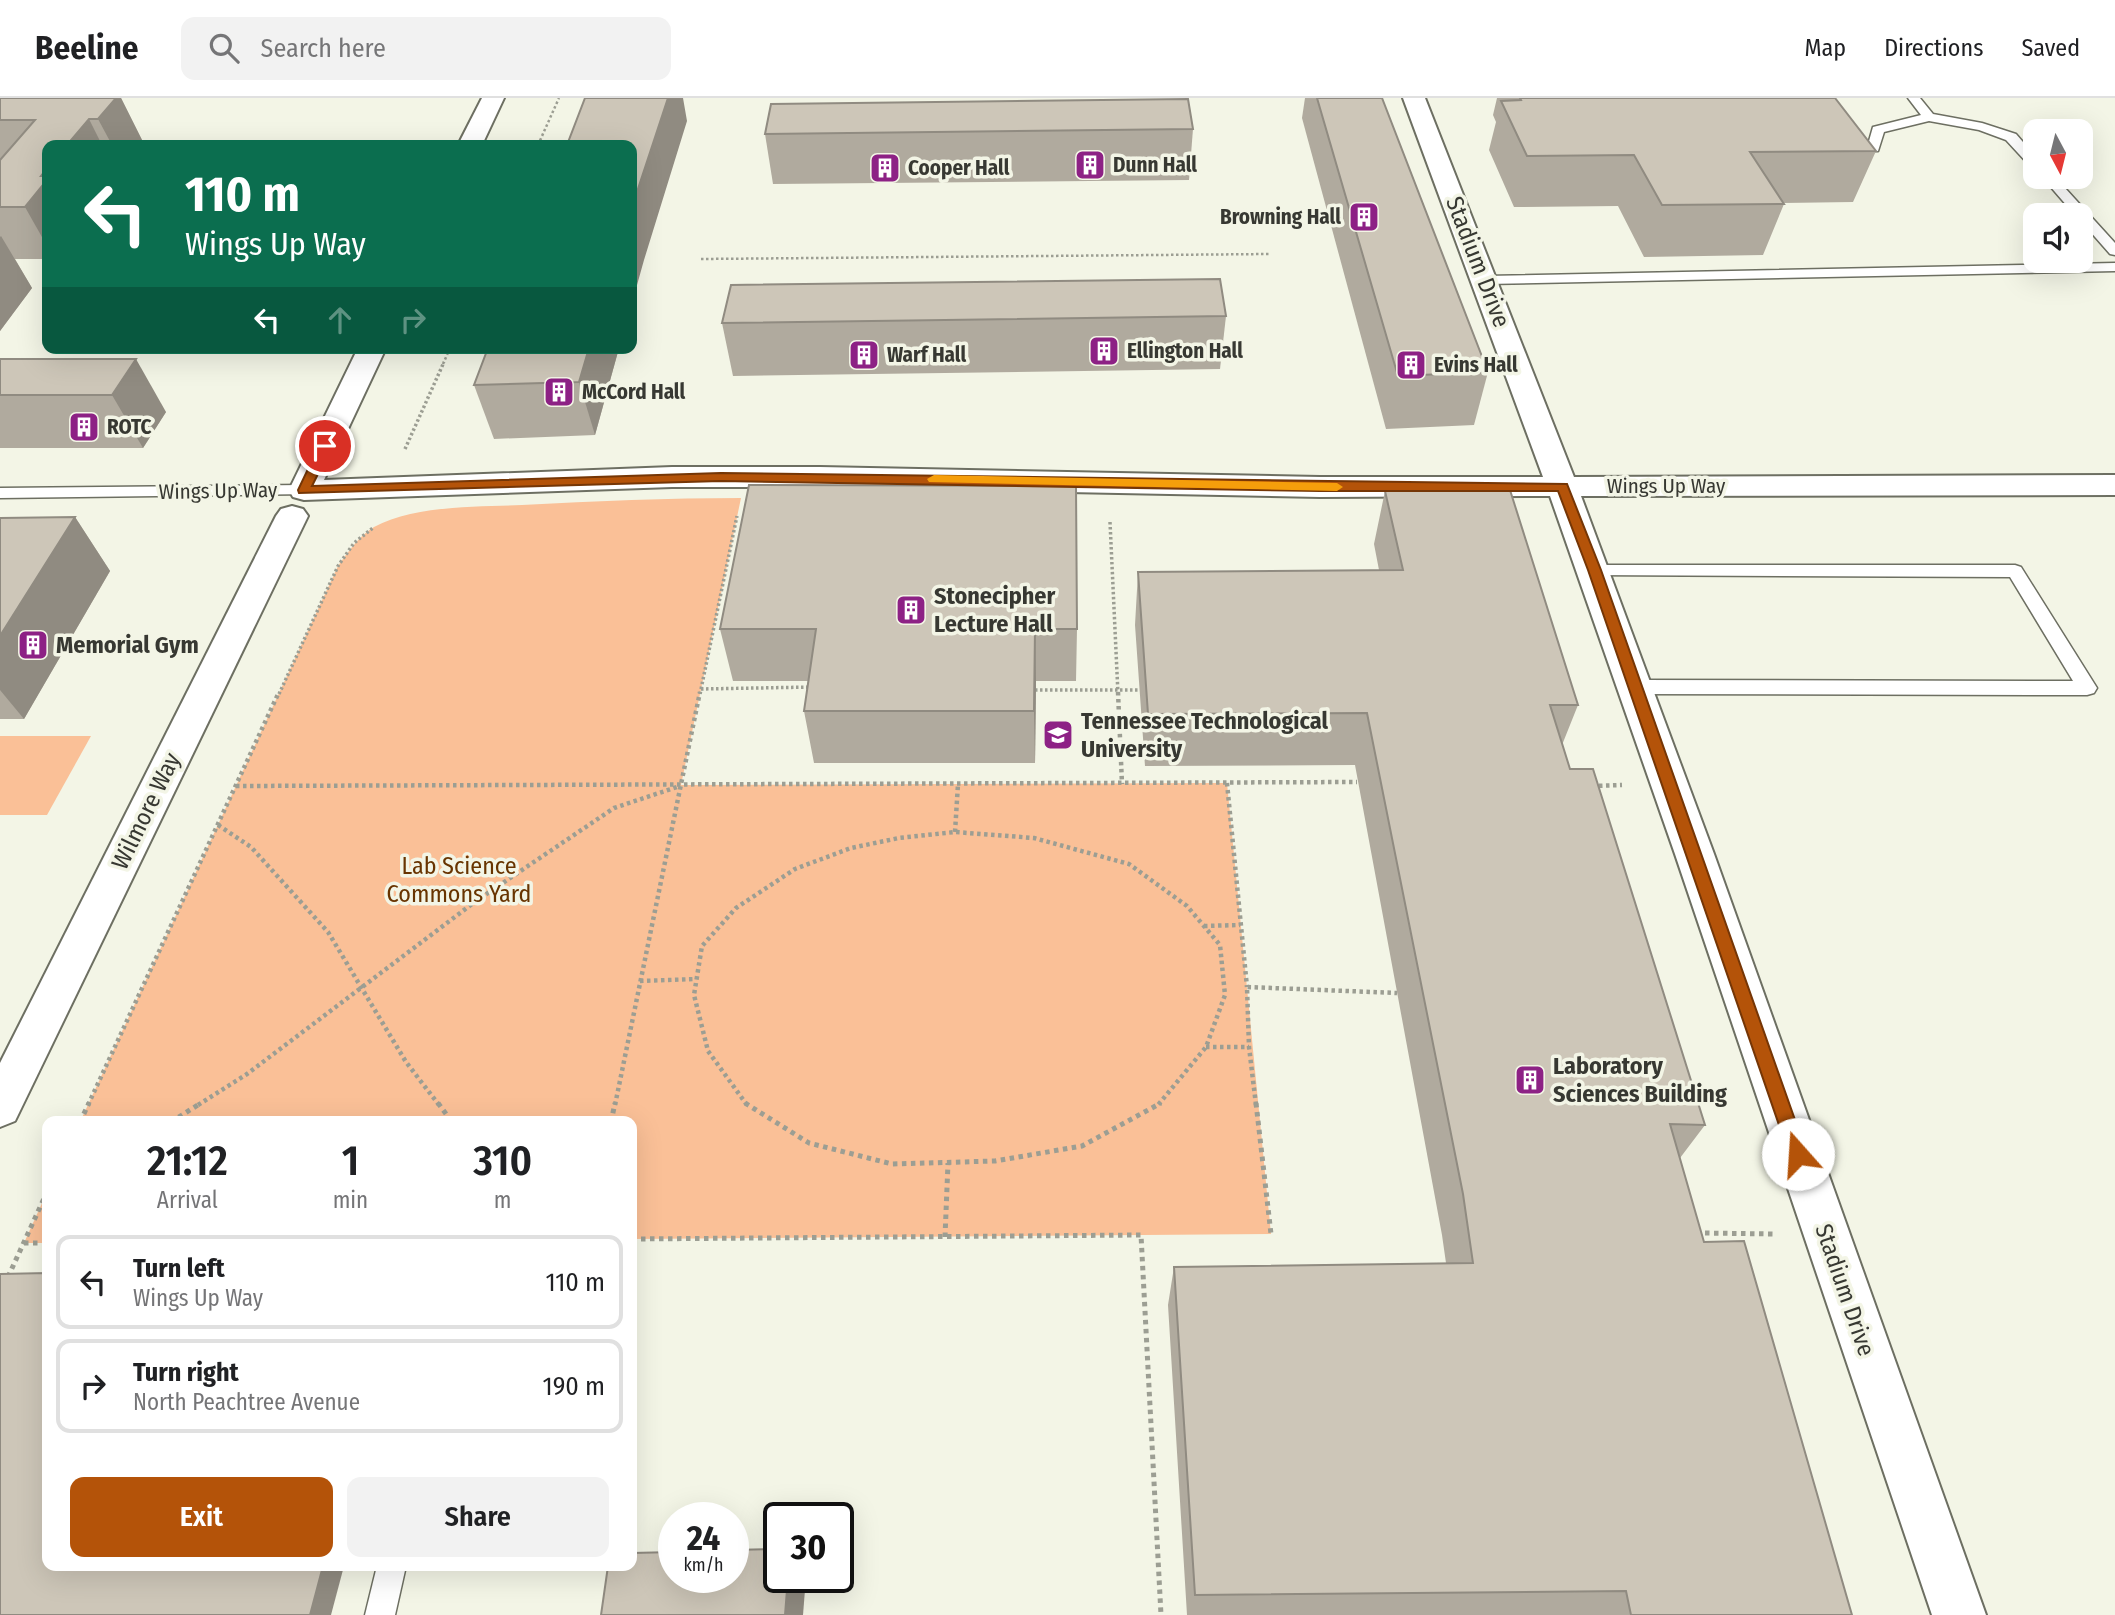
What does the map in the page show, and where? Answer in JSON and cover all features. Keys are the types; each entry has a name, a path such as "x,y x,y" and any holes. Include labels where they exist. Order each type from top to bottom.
{"street":[{"path":"472,140 493,98"},
{"name":"Stadium Drive","path":"1414,98 1595,570 1959,1615"},
{"name":"Wilmore Way","path":"0,1107 369,354"},
{"name":"Wings Up Way","path":"298,503 712,477 1320,487 2115,485"}],"lane":[{"path":"1914,98 1929,117"},
{"path":"1873,149 1878,130 1929,117 1982,127 2011,137 2023,150"},
{"path":"2059,189 2115,251"},
{"path":"1486,280 2115,268"},
{"name":"Wings Up Way","path":"0,492 298,503"},
{"path":"1595,570 2015,571 2087,688 1635,687"},
{"path":"380,1615 391,1571"}],"path":[{"path":"540,140 559,98"},
{"path":"701,259 1269,254"},
{"path":"402,457 447,354"},
{"path":"612,1116 738,510"},
{"path":"1110,512 1122,784"},
{"path":"83,1116 338,566 354,543 374,527"},
{"path":"701,689 824,687"},
{"path":"1035,690 1139,691"},
{"path":"236,786 1357,782"},
{"path":"1227,783 1247,987 1250,1047 1271,1234"},
{"path":"955,832 958,784"},
{"path":"180,1116 247,1074 477,901 614,808 681,785"},
{"path":"1588,786 1633,785"},
{"path":"218,825 251,846 328,932 406,1062 447,1116"},
{"path":"955,832 1034,838 1129,864 1188,906 1220,945 1225,995 1206,1048 1160,1104 1082,1146 995,1161 892,1164 809,1143 746,1104 708,1051 694,995 702,946 736,908 795,869 851,848 900,838 955,832"},
{"path":"1204,926 1240,925"},
{"path":"640,981 696,979"},
{"path":"1247,987 1396,993"},
{"path":"1206,1048 1250,1047"},
{"path":"946,1237 948,1163"},
{"path":"5,1284 42,1203"},
{"path":"1705,1233 1781,1234"},
{"path":"637,1239 1141,1235 1161,1615"},
{"path":"24,1243 42,1243"}],"green space":[{"name":"Lab Science Commons Yard","path":"741,498 681,785 1227,783 1271,1234 637,1239 637,1116 83,1116 338,566 354,545 374,527 427,511 632,500"},
{"path":"0,736 91,736 47,815 0,815"},
{"path":"42,1203 42,1243 24,1243"}],"building":[{"path":"0,98 116,98 98,119 89,119 71,140 42,140 42,186 25,207 0,207 0,160 35,120 0,120"},
{"path":"585,98 668,98 637,192 637,140 569,140"},
{"path":"1317,98 1382,98 1488,372 1398,376"},
{"path":"1520,98 1835,98 1876,151 1750,152 1784,204 1662,205 1634,155 1527,156 1501,101 1521,100"},
{"path":"1188,99 1193,129 765,134 771,104"},
{"path":"1220,279 1226,316 722,323 731,285"},
{"path":"486,354 587,354 579,382 474,385"},
{"path":"0,359 136,359 112,395 0,395"},
{"name":"Stonecipher Lecture Hall","path":"749,485 1076,486 1077,629 1035,629 1034,711 804,711 816,629 720,629"},
{"name":"Laboratory Sciences Building","path":"1510,490 1578,705 1550,705 1570,769 1593,769 1705,1125 1670,1124 1704,1242 1744,1241 1852,1615 1631,1615 1626,1591 1195,1595 1174,1267 1473,1263 1463,1194 1367,713 1148,714 1138,572 1403,570 1385,491"},
{"path":"75,517 0,636 0,518"},
{"path":"42,1273 42,1571 322,1571 310,1615 0,1615 0,1274"},
{"path":"763,1549 763,1593 787,1593 785,1615 601,1615 607,1571 637,1571 637,1553 658,1552 658,1593 749,1593 749,1550"}],"slow traffic":[{"path":"934,479 1337,487"}],"place":[{"name":"Dunn Hall","path":"1090,165"},
{"name":"Cooper Hall","path":"885,168"},
{"name":"Browning Hall","path":"1364,217"},
{"name":"Ellington Hall","path":"1104,351"},
{"name":"Warf Hall","path":"864,355"},
{"name":"Evins Hall","path":"1411,365"},
{"name":"McCord Hall","path":"559,392"},
{"name":"ROTC","path":"84,427"},
{"name":"Stonecipher Lecture Hall","path":"911,610"},
{"name":"Memorial Gym","path":"33,645"},
{"name":"Tennessee Technological University","path":"1058,735"},
{"name":"Laboratory Sciences Building","path":"1530,1080"}],"route":[{"path":"325,446 304,490 672,477 820,477 1320,487 1563,487 1595,570 1798,1154"}]}
